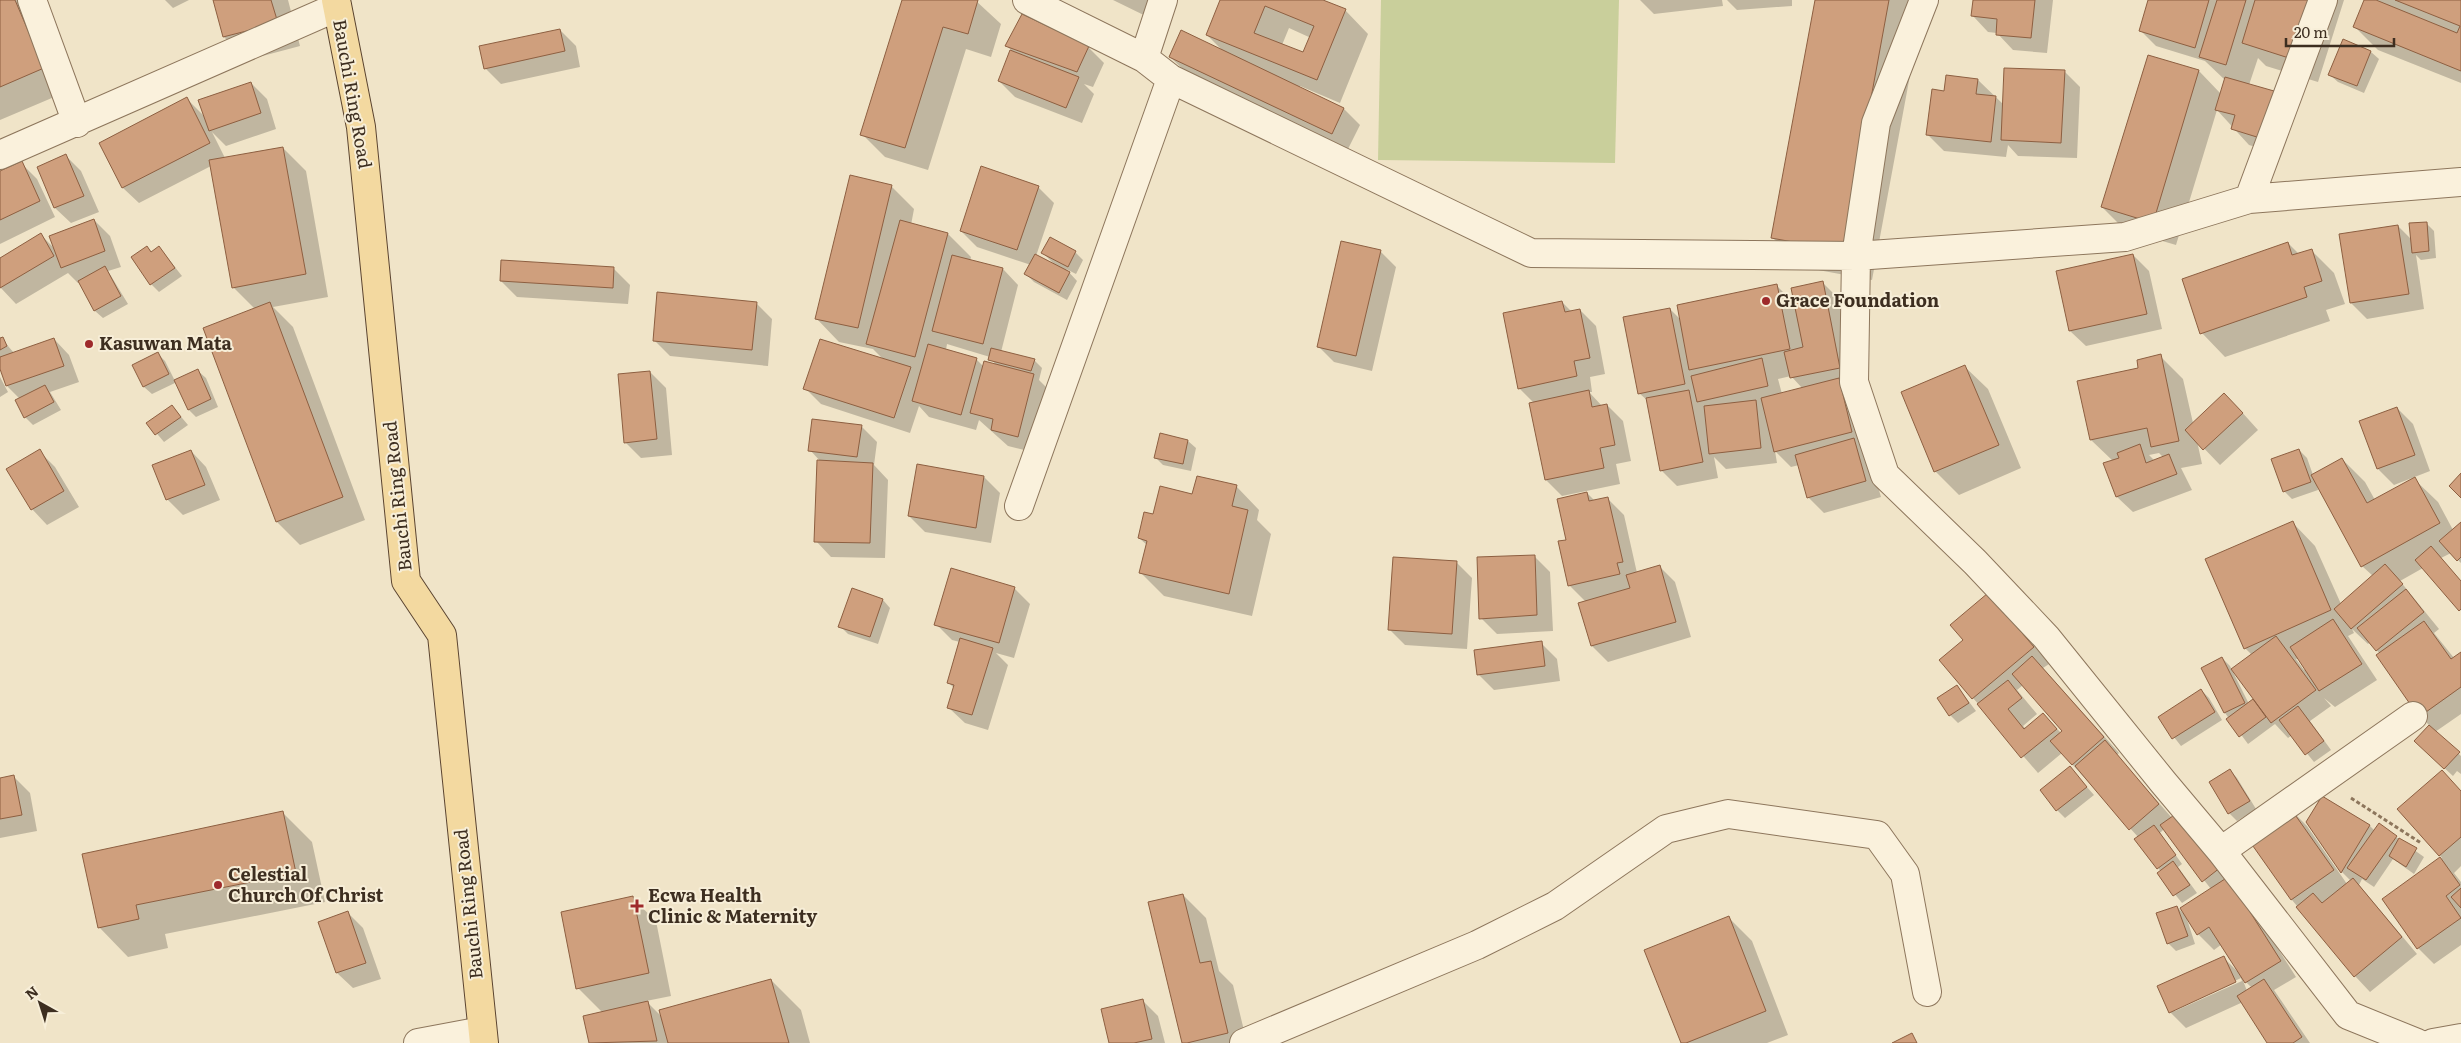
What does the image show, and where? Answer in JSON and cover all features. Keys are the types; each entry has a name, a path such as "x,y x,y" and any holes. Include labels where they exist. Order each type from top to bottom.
{"main road":[{"name":"Bauchi Ring Road","path":"337,3 361,127 406,581 442,635 483,1037"}],"street":[{"path":"32,0 77,123"},
{"path":"1027,0 1144,58 1171,78 1531,253 1856,256 2125,237 2249,199 2461,182"},
{"path":"1144,58 1163,0"},
{"path":"1924,0 1876,123 1856,256 1854,382 1885,475 1975,562 2046,637 2221,851 2348,1016 2417,1043"},
{"path":"2249,199 2323,0"},
{"path":"0,155 77,123 337,3"},
{"path":"1019,506 1171,78"},
{"path":"2221,851 2413,716"},
{"path":"1244,1043 1477,944 1555,906 1666,829 1728,814 1876,835 1905,874 1927,992"},
{"path":"418,1043 483,1037"},
{"path":"2433,1043 2461,1038"}],"path":[{"path":"2324,780 2420,844"}],"green space":[{"path":"1381,0 1619,0 1615,163 1378,160"}],"building":[{"path":"0,0 15,0 44,68 0,87"},
{"path":"213,0 271,0 278,23 223,37"},
{"path":"902,0 978,0 968,34 943,27 905,148 860,135"},
{"path":"1220,0 1323,0 1346,9 1317,80 1206,35","holes":["1265,6 1314,26 1303,52 1254,33"]},
{"path":"1815,0 1889,0 1843,251 1771,238"},
{"path":"1973,0 2035,0 2031,38 1996,35 1997,19 1971,16"},
{"path":"2148,0 2209,0 2195,48 2139,31"},
{"path":"2217,0 2246,0 2226,65 2199,57"},
{"path":"2255,0 2314,0 2295,60 2242,43"},
{"path":"2364,0 2376,0 2457,33 2460,26 2395,0 2461,0 2461,71 2353,27"},
{"path":"1022,14 1089,46 1077,72 1005,46"},
{"path":"560,29 565,51 484,69 479,46"},
{"path":"1181,30 1344,108 1332,134 1169,57"},
{"path":"2343,39 2371,51 2357,86 2328,75"},
{"path":"1010,50 1079,77 1066,108 998,81"},
{"path":"2148,55 2199,70 2153,223 2101,207"},
{"path":"2004,68 2065,70 2061,143 2001,140"},
{"path":"1946,75 1978,79 1976,94 1996,96 1991,142 1926,135 1932,89 1944,91"},
{"path":"2225,77 2281,93 2260,138 2231,129 2235,115 2215,110"},
{"path":"251,82 261,113 209,131 198,100"},
{"path":"187,97 210,143 122,188 99,143"},
{"path":"283,147 306,274 232,288 209,160"},
{"path":"66,154 84,196 54,208 37,167"},
{"path":"22,161 40,201 0,220 0,171"},
{"path":"981,166 1039,186 1017,250 960,231"},
{"path":"850,175 892,185 858,328 815,319"},
{"path":"94,219 105,251 61,268 49,236"},
{"path":"900,220 948,233 915,357 866,344"},
{"path":"2427,222 2429,251 2412,253 2409,223"},
{"path":"2398,225 2409,294 2350,303 2339,234"},
{"path":"41,233 54,256 0,288 0,258"},
{"path":"1050,237 1076,251 1068,267 1041,253"},
{"path":"1341,241 1381,250 1356,356 1317,347"},
{"path":"2288,242 2292,255 2312,249 2322,281 2304,287 2307,297 2200,334 2182,279"},
{"path":"147,246 151,252 159,246 175,268 150,285 131,257"},
{"path":"1035,254 1070,272 1059,293 1024,274"},
{"path":"2133,254 2147,314 2069,331 2056,271"},
{"path":"952,255 1003,268 983,344 932,331"},
{"path":"501,260 614,267 613,288 500,281"},
{"path":"105,266 121,296 94,311 78,281"},
{"path":"1823,281 1840,368 1790,378 1784,352 1803,347 1791,288"},
{"path":"1777,284 1790,349 1689,370 1677,305"},
{"path":"657,292 757,302 752,350 653,341"},
{"path":"1562,301 1565,312 1580,309 1590,358 1574,361 1577,376 1518,389 1503,313"},
{"path":"270,302 343,497 276,522 203,328"},
{"path":"1670,308 1685,384 1638,394 1623,317"},
{"path":"3,337 7,346 0,350 0,338"},
{"path":"54,338 64,366 6,386 0,369 0,357"},
{"path":"820,339 911,367 894,418 803,389"},
{"path":"928,344 977,358 961,415 912,401"},
{"path":"991,348 1035,359 1031,371 988,360"},
{"path":"158,352 169,374 143,387 132,365"},
{"path":"2161,354 2179,441 2151,447 2147,428 2090,440 2077,381 2138,368 2137,360"},
{"path":"1762,358 1768,386 1697,402 1691,376"},
{"path":"984,361 1034,374 1018,437 991,430 993,419 970,413"},
{"path":"1965,365 1999,445 1934,472 1901,392"},
{"path":"198,369 211,399 188,410 174,380"},
{"path":"650,371 657,439 624,443 618,374"},
{"path":"1839,378 1852,432 1774,452 1761,398"},
{"path":"45,385 54,402 24,418 15,400"},
{"path":"1589,390 1592,407 1607,404 1615,445 1600,448 1604,468 1545,480 1529,403"},
{"path":"1689,390 1703,462 1660,471 1646,398"},
{"path":"2224,393 2243,413 2203,450 2185,430"},
{"path":"1756,400 1761,448 1709,454 1704,406"},
{"path":"172,405 181,417 155,435 146,423"},
{"path":"2397,407 2415,455 2377,469 2359,421"},
{"path":"812,419 862,425 857,457 808,451"},
{"path":"1160,433 1188,440 1183,464 1154,458"},
{"path":"1854,438 1866,481 1807,498 1795,455"},
{"path":"2140,444 2146,463 2169,454 2177,474 2116,497 2103,463 2119,458 2117,453"},
{"path":"40,449 64,491 31,510 6,469"},
{"path":"2299,449 2311,482 2283,492 2271,459"},
{"path":"191,450 205,485 166,500 152,465"},
{"path":"2342,458 2367,503 2415,477 2440,523 2361,567 2311,475"},
{"path":"817,460 873,463 870,543 814,542"},
{"path":"917,464 984,476 976,528 908,516"},
{"path":"2461,473 2461,498 2449,486"},
{"path":"1197,476 1237,485 1232,506 1248,510 1229,594 1139,573 1147,541 1138,538 1144,512 1153,514 1160,486 1192,494"},
{"path":"1587,492 1589,501 1608,497 1623,562 1617,563 1620,574 1568,586 1558,541 1566,540 1557,499"},
{"path":"2293,521 2331,610 2244,649 2205,559"},
{"path":"2461,522 2461,557 2457,561 2439,541"},
{"path":"2431,546 2461,581 2461,609 2459,611 2415,560"},
{"path":"1535,555 1537,615 1479,619 1477,557"},
{"path":"1393,557 1457,561 1452,634 1388,630"},
{"path":"2385,564 2403,584 2351,629 2334,609"},
{"path":"1660,565 1676,622 1591,646 1578,603 1630,588 1626,575"},
{"path":"951,568 1015,587 999,643 934,625"},
{"path":"852,588 883,599 870,637 838,627"},
{"path":"2406,589 2424,612 2376,651 2357,628"},
{"path":"1988,593 2034,647 1972,699 1939,660 1963,640 1950,625"},
{"path":"2333,619 2362,664 2319,691 2290,647"},
{"path":"2424,621 2451,659 2461,652 2461,687 2419,717 2376,655"},
{"path":"2276,636 2316,690 2271,723 2231,669"},
{"path":"960,638 993,648 972,715 947,708 954,685 947,683"},
{"path":"1542,641 1545,666 1477,675 1474,650"},
{"path":"2032,656 2104,737 2072,765 2050,741 2062,731 2012,674"},
{"path":"2222,657 2245,703 2224,713 2201,668"},
{"path":"2008,680 2022,698 2008,709 2024,729 2043,713 2057,729 2021,758 1977,704"},
{"path":"1957,685 1969,703 1949,716 1937,698"},
{"path":"2201,689 2215,712 2172,739 2158,717"},
{"path":"2253,699 2266,717 2239,737 2226,719"},
{"path":"2298,706 2324,741 2305,755 2279,720"},
{"path":"2429,725 2460,752 2444,769 2414,741"},
{"path":"2105,740 2159,804 2129,830 2075,766"},
{"path":"2070,766 2087,787 2056,811 2040,790"},
{"path":"2230,769 2250,801 2228,814 2209,782"},
{"path":"2442,770 2461,791 2461,837 2439,856 2397,809"},
{"path":"14,775 22,815 0,819 0,778"},
{"path":"2322,796 2370,825 2341,873 2306,822"},
{"path":"2291,809 2334,870 2291,900 2248,839"},
{"path":"283,811 296,873 136,905 139,919 98,928 82,854"},
{"path":"2180,811 2221,867 2202,882 2160,825"},
{"path":"2379,823 2397,836 2366,880 2347,868"},
{"path":"2154,825 2176,855 2157,869 2134,839"},
{"path":"2399,838 2417,848 2406,867 2389,856"},
{"path":"2440,857 2460,885 2446,896 2461,918 2417,949 2382,899"},
{"path":"2173,861 2190,885 2173,896 2157,873"},
{"path":"2228,877 2281,961 2245,983 2209,927 2197,935 2180,908"},
{"path":"2353,878 2402,937 2354,977 2296,907 2313,893 2322,903"},
{"path":"2461,888 2461,908 2451,897"},
{"path":"1183,894 1200,963 1211,961 1228,1033 1187,1043 1182,1043 1148,902"},
{"path":"633,896 649,973 576,989 561,912"},
{"path":"2177,906 2188,936 2167,944 2156,913"},
{"path":"348,911 366,963 336,973 318,922"},
{"path":"1729,916 1766,1011 1686,1043 1681,1043 1644,950"},
{"path":"2224,956 2236,982 2169,1013 2157,986"},
{"path":"771,979 789,1043 668,1043 659,1010"},
{"path":"2264,979 2302,1037 2293,1043 2267,1043 2237,996"},
{"path":"1143,999 1152,1039 1134,1043 1109,1043 1101,1009"},
{"path":"648,1001 657,1041 589,1043 583,1016"},
{"path":"1912,1033 1917,1043 1892,1043"}],"place":[{"name":"Grace Foundation","path":"1766,301"},
{"name":"Kasuwan Mata","path":"89,344"},
{"name":"Celestial Church Of Christ","path":"218,885"},
{"name":"Ecwa Health Clinic & Maternity","path":"637,906"}]}
